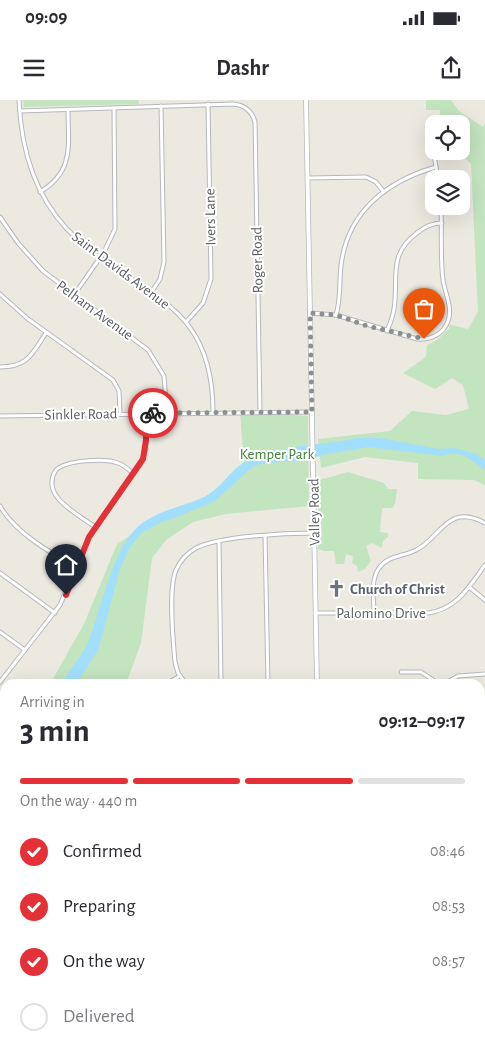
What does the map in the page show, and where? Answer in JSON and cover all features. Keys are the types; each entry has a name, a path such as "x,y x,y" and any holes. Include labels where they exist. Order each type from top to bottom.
{"street":[{"name":"Saint Davids Avenue","path":"19,100 26,157 40,192 63,225 101,257 172,308 186,322 201,345 208,363 213,385 214,412"},
{"name":"Valley Road","path":"306,100 317,679"},
{"path":"20,111 208,104"},
{"name":"Roger Road","path":"208,104 236,104 248,110 255,122 260,412"},
{"name":"Ivers Lane","path":"186,322 203,303 211,279 208,104"},
{"path":"151,293 160,279 164,258 161,106"},
{"path":"74,295 101,257 112,237 116,221 114,108"},
{"path":"40,192 55,182 66,166 68,109"},
{"path":"336,315 340,298 341,265 346,242 362,212 383,191 402,179 436,168 435,160"},
{"path":"308,178 366,177 376,182 383,191"},
{"path":"310,313 336,315 387,331 424,339 438,335 446,326 450,310 443,281 442,215"},
{"name":"Pelham Avenue","path":"0,217 18,243 36,264 74,295 142,344 153,355 165,380 167,413"},
{"path":"387,331 394,309 394,271 400,252 419,232 433,224 442,224"},
{"path":"0,294 46,333 113,380 119,391 120,413"},
{"path":"0,367 16,367 25,362 46,333"},
{"name":"Sinkler Road","path":"0,416 312,412"},
{"path":"2,679 55,613 66,595 89,537 143,459 146,450 145,413"},
{"path":"95,527 56,497 52,481 56,470 71,462 112,461 122,465 134,474"},
{"path":"0,506 18,528 59,557 77,565"},
{"path":"374,613 374,578 385,561 420,548 442,526 452,520 472,518 485,523"},
{"path":"182,679 174,651 174,577 181,562 192,550 202,545 265,536 314,533"},
{"path":"265,536 268,679"},
{"path":"218,542 221,679"},
{"name":"Palomino Drive","path":"316,613 435,612 456,602 469,588 485,565"},
{"path":"0,573 55,613"},
{"path":"469,588 485,600"},
{"path":"0,632 25,650"},
{"path":"401,672 425,673 432,679"},
{"path":"453,679 458,676 485,674"},
{"path":"175,679 180,676"}],"green space":[{"path":"23,100 138,100 139,104 24,107"},
{"path":"426,100 451,100 459,111 465,115 440,115 440,110 426,110"},
{"path":"470,118 483,127 485,122 485,485 474,480 418,479 418,463 365,457 321,468 318,439 390,431 412,411 446,415 469,409 463,385 452,378 435,389 403,373 426,357 427,345 437,340 450,328 447,324 468,329 478,312 471,164 467,160 470,160"},
{"name":"Kemper Park","path":"240,412 308,416 309,506 226,514 193,522 166,540 152,558 141,643 128,679 53,679 84,624 117,544 153,521 215,493 244,465"},
{"path":"348,472 384,483 388,489 397,489 395,504 392,508 382,508 380,532 388,533 388,537 383,541 382,548 372,543 366,546 371,561 365,569 358,572 357,566 352,563 353,556 346,554 344,564 336,564 334,551 318,549 318,479"}],"water":[{"path":"357,438 380,438 439,449 454,448 476,454 485,460 485,470 466,457 455,454 443,456 368,447 322,455 307,460 259,464 251,468 215,501 163,521 141,533 130,547 120,569 98,650 79,679 66,679 88,642 118,556 132,533 139,526 156,515 209,494 236,468 249,460 288,448"}],"way so far":[{"path":"153,413 312,412 310,313 336,315 367,326 417,339 424,339"}],"place":[{"name":"Church of Christ","path":"336,589"}],"route":[{"path":"66,595 91,532 143,459 146,450 145,413 153,413"}]}
